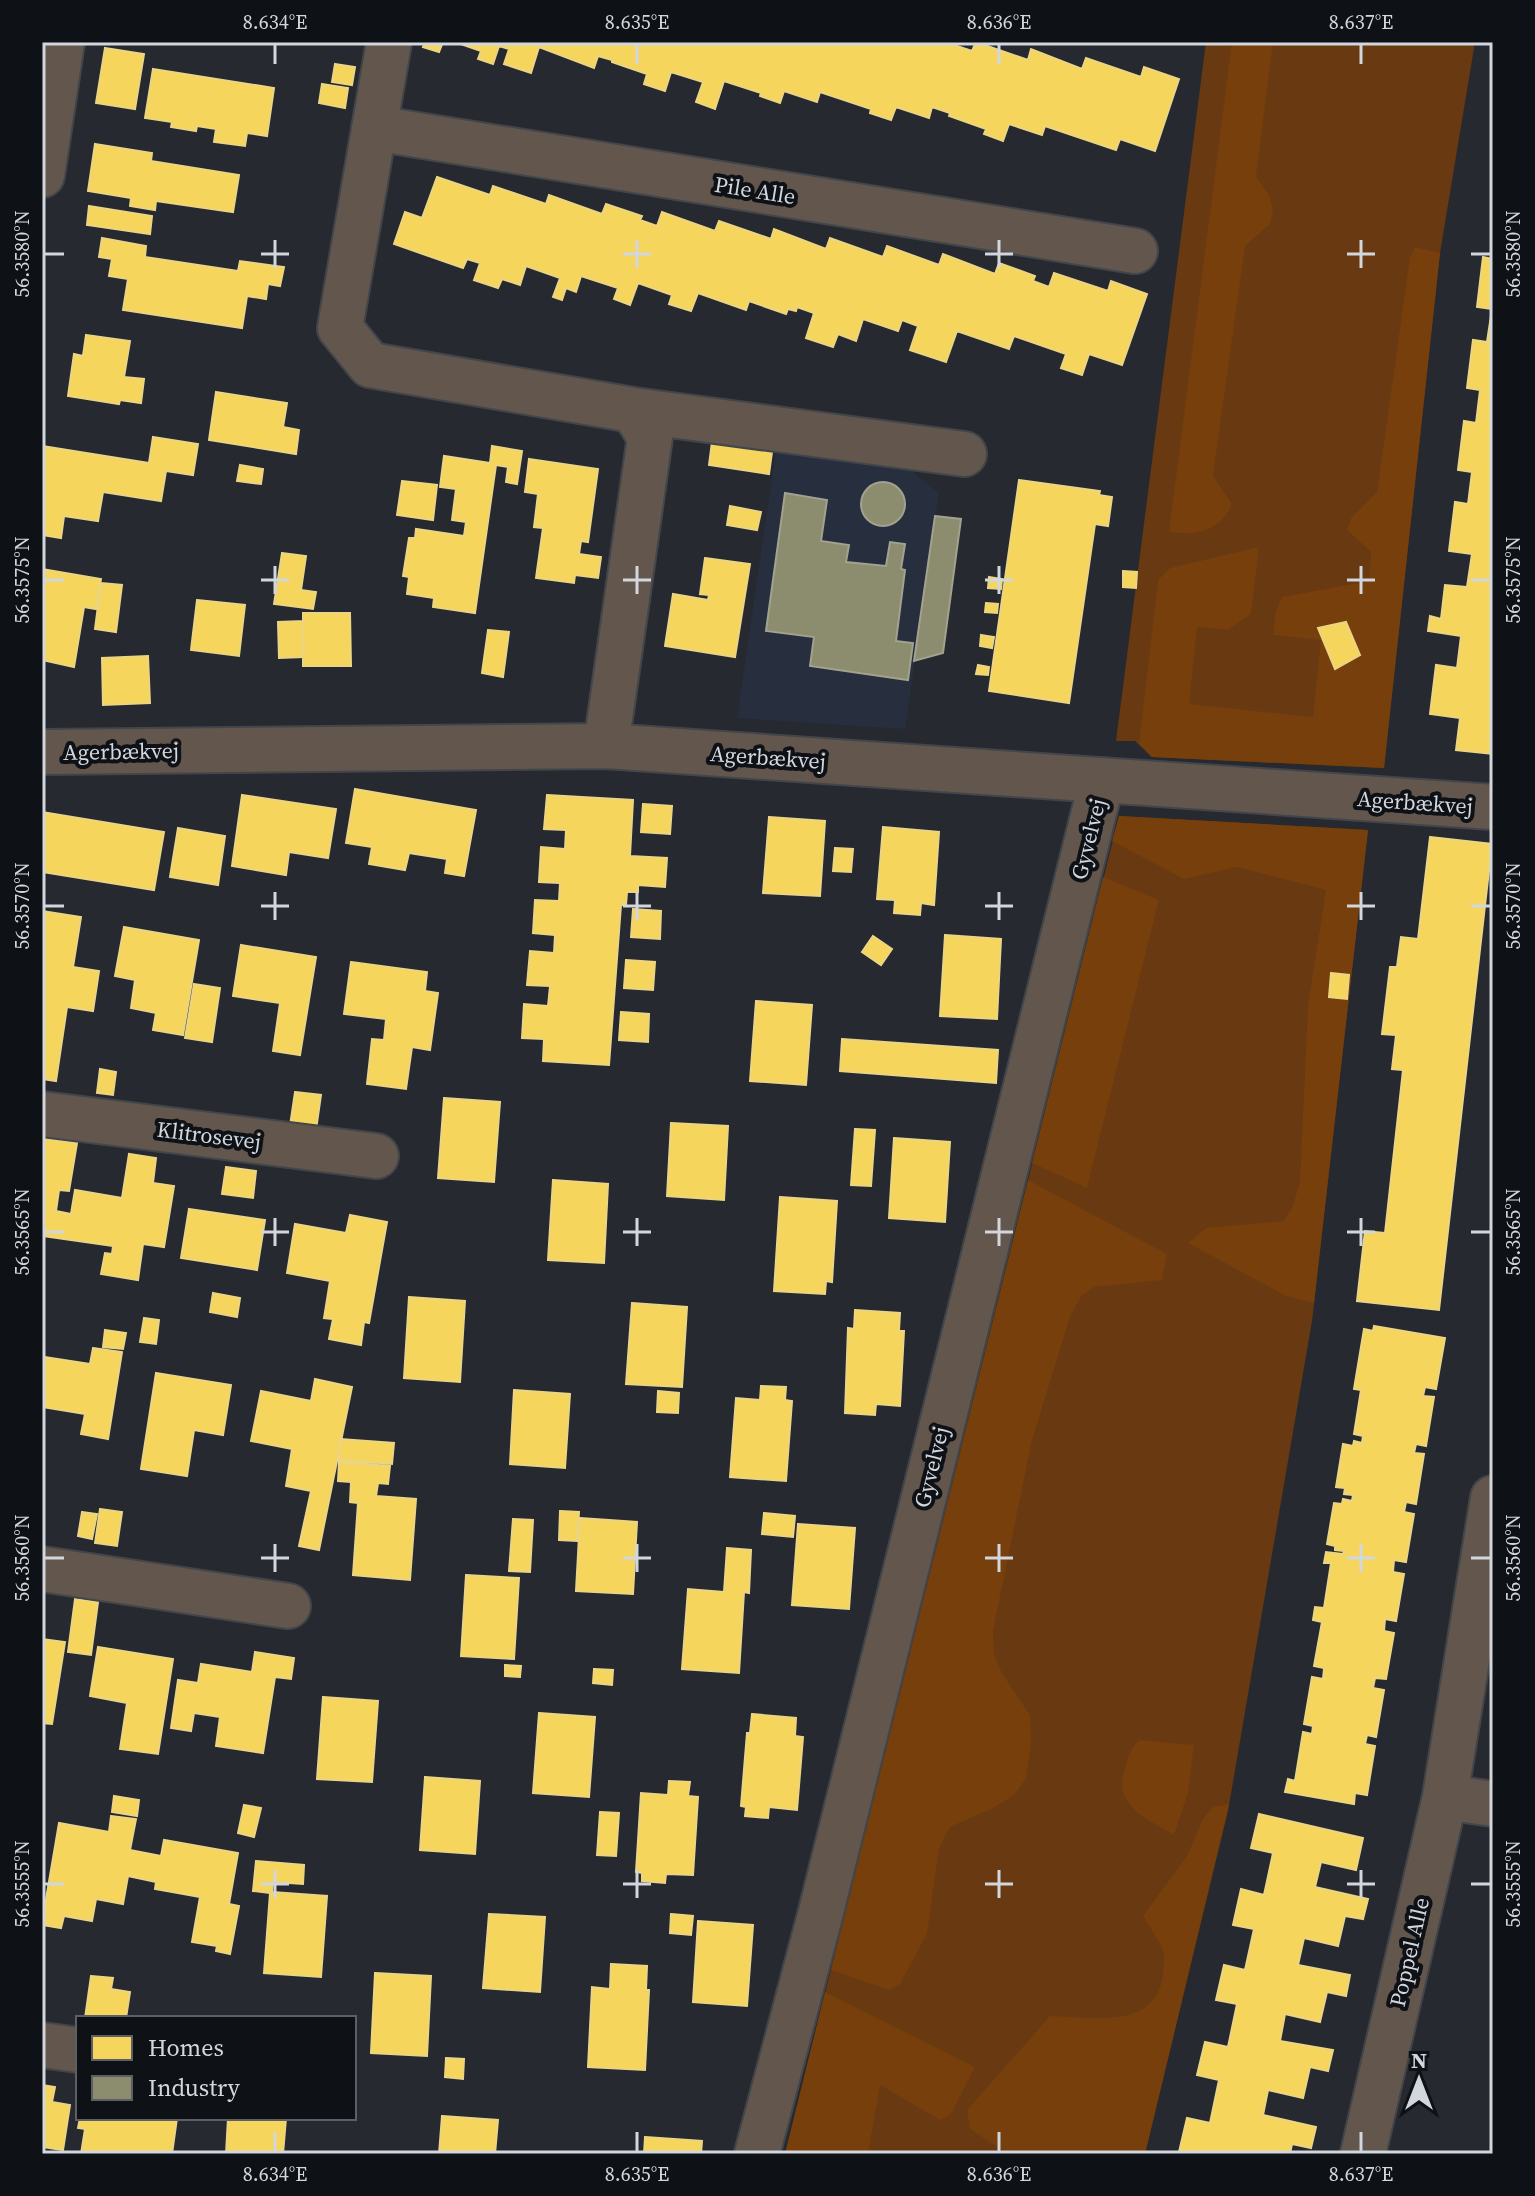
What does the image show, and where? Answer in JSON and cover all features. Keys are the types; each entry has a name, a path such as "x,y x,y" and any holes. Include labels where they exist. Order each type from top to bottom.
{"street":[{"path":"42,175 62,42"},
{"path":"389,42 340,328 370,365 633,410 964,454"},
{"name":"Pile Alle","path":"374,128 1135,251"},
{"path":"606,746 650,437 633,410"},
{"name":"Agerbækvej","path":"42,752 606,746 1493,807"},
{"name":"Gyvelvej","path":"757,2154 821,1912 1102,780"},
{"name":"Klitrosevej","path":"42,1114 376,1156"},
{"name":"Poppel Alle","path":"1363,2154 1445,1797 1493,1498"},
{"path":"42,1569 288,1606"},
{"path":"1445,1797 1493,1804"},
{"path":"42,2045 76,2050"}],"shaded area":[{"path":"1206,42 1475,42 1440,253 1384,768 1152,757 1135,741 1116,741"},
{"path":"1232,42 1273,42 1256,176 1270,197 1273,210 1270,224 1245,246 1213,476 1232,504 1214,526 1197,532 1178,533 1169,531"},
{"path":"1415,247 1440,253 1384,768 1152,757 1139,744 1158,580 1170,568 1259,547 1251,614 1228,630 1197,627 1189,704 1313,717 1321,640 1273,635 1276,611 1282,597 1369,581 1371,552 1347,530 1351,518 1377,492 1410,257"},
{"path":"776,450 909,469 939,493 905,729 737,718"},
{"path":"1119,816 1368,830 1312,1321 1228,1811 1145,2154 785,2154"},
{"path":"1119,816 1368,830 1314,1303 1286,1296 1188,1243 1206,1228 1283,1221 1292,1208 1300,1182 1308,1005 1326,890 1237,867 1184,879 1112,841"},
{"path":"1103,877 1159,900 1087,1188 1032,1163"},
{"path":"1028,1180 1167,1254 1162,1280 1094,1287 1081,1296 1070,1317 1032,1440 993,1631 994,1655 1002,1673 1030,1715 1031,1744 1026,1779 1014,1795 995,1807 950,1827 939,1849 927,1934 900,1984 889,1990 831,1970"},
{"path":"1139,1740 1194,1745 1188,1793 1174,1835 1134,1810 1123,1792 1126,1764"},
{"path":"1229,1804 1145,2154 1008,2154 970,2129 967,2110 1050,2016 1120,2017 1149,2004 1158,1992 1164,1956 1143,1916 1187,1856 1203,1819 1213,1807"},
{"path":"825,1992 975,2067 951,2114 940,2120 880,2085 868,2154 785,2154"}],"building: Homes":[{"path":"425,42 443,42 439,52 423,47"},
{"path":"455,42 945,42 972,51 976,42 1028,60 1031,49 1082,69 1086,58 1141,77 1144,67 1179,79 1155,151 1120,139 1116,150 1045,126 1042,135 1009,124 1003,141 984,134 986,129 932,107 929,118 896,107 891,120 870,113 871,109 820,92 817,102 784,91 780,103 724,81 715,109 696,102 703,82 671,72 665,91 644,84 647,74 612,60 598,56 594,68 539,47 531,73 504,64 509,49 499,46 493,64 478,59 481,51"},
{"path":"105,48 144,54 135,109 96,103"},
{"path":"335,64 355,67 352,85 332,82"},
{"path":"153,69 274,88 267,136 247,133 245,146 214,142 216,129 197,126 196,131 171,127 172,122 145,118"},
{"path":"322,84 348,88 345,108 319,103"},
{"path":"95,144 152,153 151,161 239,175 233,212 156,201 155,210 130,206 131,198 88,191"},
{"path":"437,177 490,195 493,186 546,204 549,195 602,214 606,204 642,216 640,220 657,226 662,212 715,231 719,221 771,239 774,229 826,249 830,238 883,257 887,246 939,265 943,254 995,274 999,263 1035,276 1033,281 1049,287 1054,273 1108,291 1111,281 1147,294 1122,365 1089,354 1082,375 1061,368 1066,354 1014,336 1009,349 957,331 946,362 910,350 918,326 902,320 898,331 863,319 856,341 838,334 833,347 806,338 814,313 797,307 796,311 788,309 786,314 749,301 746,310 698,293 691,311 669,304 672,295 638,283 630,305 614,299 618,288 581,276 576,292 566,288 562,300 553,297 560,278 526,266 520,285 502,279 498,288 474,280 480,263 467,259 463,268 394,244 405,212 422,218"},
{"path":"89,206 152,216 150,234 87,225"},
{"path":"102,238 146,246 145,257 238,271 240,261 284,267 280,286 268,284 266,299 247,296 242,328 123,310 128,279 109,276 112,259 99,257"},
{"path":"1483,257 1493,259 1493,754 1456,750 1460,718 1430,714 1436,665 1457,668 1461,636 1428,631 1430,616 1441,619 1445,585 1467,587 1472,554 1449,551 1455,502 1468,504 1472,472 1458,470 1464,421 1476,423 1480,390 1467,388 1473,340 1487,342 1492,309 1477,307"},
{"path":"86,335 130,341 124,377 144,379 141,403 120,400 119,404 68,396 74,354 83,356"},
{"path":"216,392 287,403 283,427 299,430 296,454 209,440"},
{"path":"153,437 198,444 193,475 166,471 161,501 103,492 98,521 64,516 61,538 42,535 42,446 149,463"},
{"path":"712,442 772,452 769,474 709,465"},
{"path":"492,446 522,451 517,484 506,482 508,467 496,465 475,613 433,607 434,598 407,594 409,577 403,576 409,538 415,538 416,529 464,536 466,522 452,520 456,489 440,487 444,456 490,463"},
{"path":"529,459 598,469 588,542 581,541 579,554 601,557 598,578 575,575 574,583 536,578 543,528 534,527 538,494 525,492"},
{"path":"240,465 263,469 261,484 237,481"},
{"path":"1019,480 1100,491 1099,495 1112,497 1108,526 1095,524 1069,703 989,691"},
{"path":"402,481 437,485 433,520 397,515"},
{"path":"730,506 761,512 757,530 727,525"},
{"path":"282,553 306,556 301,590 316,592 313,609 274,604"},
{"path":"705,558 750,564 735,657 665,646 673,594 708,600 709,595 700,594"},
{"path":"42,569 101,579 96,609 84,607 74,667 42,660"},
{"path":"1123,571 1137,572 1136,588 1123,587"},
{"path":"989,577 1002,579 1001,589 988,588"},
{"path":"101,583 122,585 116,632 95,629"},
{"path":"197,600 245,605 239,656 191,650"},
{"path":"986,603 998,604 997,613 985,612"},
{"path":"303,613 350,613 351,666 303,666"},
{"path":"303,621 304,657 279,658 278,622"},
{"path":"1346,622 1360,655 1335,669 1318,628"},
{"path":"488,630 509,632 503,677 482,673"},
{"path":"981,635 994,637 992,648 980,646"},
{"path":"148,656 150,703 103,705 102,658"},
{"path":"978,665 989,667 988,675 976,674"},
{"path":"355,789 476,810 464,876 445,873 447,859 409,853 405,870 369,864 372,847 346,843"},
{"path":"242,795 336,809 328,858 289,852 286,875 232,866"},
{"path":"547,795 633,800 630,856 667,858 665,887 638,885 638,892 627,892 626,905 621,905 609,1065 543,1061 544,1039 522,1038 524,1004 548,1006 550,986 527,985 530,951 554,953 555,935 533,933 535,900 559,901 560,883 539,882 541,847 565,849 566,830 544,829"},
{"path":"643,804 672,806 670,834 641,832"},
{"path":"42,812 164,832 154,890 42,872"},
{"path":"769,817 825,821 820,896 763,893"},
{"path":"883,827 939,832 934,905 921,903 920,915 894,913 895,900 877,899"},
{"path":"178,828 225,836 218,885 170,877"},
{"path":"1430,837 1492,844 1439,1310 1357,1301 1365,1231 1385,1233 1403,1070 1392,1069 1396,1035 1382,1034 1390,967 1397,967 1401,937 1418,939"},
{"path":"835,848 853,849 851,872 833,871"},
{"path":"633,909 661,911 660,939 631,937"},
{"path":"42,911 81,917 73,967 99,971 93,1011 67,1007 56,1081 42,1079"},
{"path":"124,927 199,940 183,1035 153,1030 156,1013 131,1008 135,980 115,976"},
{"path":"945,935 1001,939 997,1019 940,1016"},
{"path":"873,936 892,949 881,965 862,952"},
{"path":"241,945 316,957 300,1055 273,1051 280,1003 233,996"},
{"path":"626,960 655,962 653,990 624,988"},
{"path":"351,962 427,972 425,991 438,993 430,1050 412,1047 406,1089 367,1084 372,1039 384,1040 386,1019 344,1014"},
{"path":"1331,973 1349,975 1347,999 1329,997"},
{"path":"194,984 220,988 212,1042 185,1038"},
{"path":"756,1001 812,1005 806,1085 750,1081"},
{"path":"621,1012 649,1014 648,1042 619,1040"},
{"path":"842,1039 998,1050 996,1083 840,1071"},
{"path":"100,1069 116,1072 113,1095 97,1093"},
{"path":"295,1092 321,1095 316,1130 290,1126"},
{"path":"444,1098 500,1102 494,1182 438,1178"},
{"path":"671,1123 728,1126 724,1200 667,1196"},
{"path":"855,1129 875,1130 871,1186 851,1185"},
{"path":"42,1138 77,1143 69,1191 59,1190 56,1211 71,1214 75,1190 122,1198 129,1154 156,1158 153,1183 174,1186 164,1247 143,1244 138,1280 101,1274 105,1253 112,1254 113,1246 42,1236"},
{"path":"894,1138 950,1142 945,1222 889,1218"},
{"path":"226,1167 256,1171 253,1198 222,1194"},
{"path":"553,1180 608,1184 604,1263 548,1260"},
{"path":"780,1197 837,1201 832,1282 826,1281 825,1294 774,1291"},
{"path":"189,1209 265,1220 257,1270 181,1258"},
{"path":"350,1215 387,1222 369,1323 364,1322 361,1345 329,1339 333,1319 324,1318 330,1281 287,1273 295,1224 346,1233"},
{"path":"213,1293 240,1298 237,1317 210,1312"},
{"path":"409,1297 465,1301 460,1382 404,1378"},
{"path":"632,1303 687,1307 682,1387 626,1384"},
{"path":"855,1310 900,1313 899,1331 904,1331 900,1406 876,1404 875,1415 845,1413 848,1328 854,1329"},
{"path":"144,1318 159,1320 156,1344 140,1342"},
{"path":"1374,1326 1445,1338 1436,1389 1425,1387 1423,1396 1434,1397 1426,1446 1416,1444 1414,1453 1424,1454 1416,1504 1406,1502 1404,1512 1414,1514 1406,1562 1394,1560 1393,1572 1404,1574 1396,1621 1385,1619 1384,1631 1394,1633 1386,1679 1375,1678 1373,1688 1384,1690 1376,1737 1367,1735 1365,1744 1375,1746 1367,1795 1355,1793 1354,1804 1285,1792 1288,1779 1295,1781 1303,1732 1312,1734 1313,1726 1304,1724 1312,1677 1323,1679 1324,1668 1314,1666 1322,1622 1313,1620 1315,1607 1324,1608 1331,1563 1324,1563 1326,1552 1343,1554 1344,1551 1335,1550 1335,1546 1327,1544 1334,1503 1342,1504 1343,1499 1352,1501 1353,1495 1344,1494 1345,1488 1336,1487 1343,1444 1353,1446 1354,1441 1362,1443 1363,1436 1354,1434 1361,1390 1354,1389 1364,1329 1373,1331"},
{"path":"105,1330 126,1333 123,1349 103,1347"},
{"path":"93,1348 122,1352 108,1439 81,1434 85,1414 42,1407 44,1357 90,1364"},
{"path":"156,1373 231,1385 223,1435 194,1430 187,1476 141,1469"},
{"path":"315,1379 352,1387 319,1550 299,1546 311,1491 286,1486 292,1449 251,1441 261,1391 311,1401"},
{"path":"761,1386 786,1387 785,1400 792,1401 786,1481 730,1477 736,1398 760,1400"},
{"path":"514,1390 570,1394 565,1468 510,1464"},
{"path":"658,1391 679,1393 678,1413 657,1412"},
{"path":"340,1439 394,1443 392,1464 339,1460"},
{"path":"339,1462 390,1466 388,1484 378,1483 376,1496 416,1499 410,1580 353,1575 358,1503 350,1502 351,1482 338,1481"},
{"path":"100,1509 122,1512 117,1546 95,1543"},
{"path":"560,1511 579,1512 577,1541 559,1540"},
{"path":"82,1512 97,1514 92,1539 78,1536"},
{"path":"764,1513 795,1516 793,1537 762,1534"},
{"path":"580,1518 637,1522 633,1594 576,1591"},
{"path":"513,1519 533,1520 530,1572 509,1571"},
{"path":"798,1524 855,1528 849,1609 792,1605"},
{"path":"727,1548 751,1550 749,1593 744,1592 739,1673 682,1669 688,1589 724,1592"},
{"path":"466,1575 519,1578 514,1659 461,1656"},
{"path":"75,1599 98,1602 91,1655 68,1652"},
{"path":"42,1639 65,1642 52,1724 42,1723"},
{"path":"98,1647 173,1659 158,1754 120,1749 127,1703 90,1696"},
{"path":"255,1652 294,1658 291,1679 275,1677 263,1753 216,1746 220,1717 194,1713 191,1731 171,1728 178,1680 198,1683 201,1664 252,1672"},
{"path":"505,1665 521,1666 520,1677 505,1676"},
{"path":"594,1669 613,1670 612,1685 593,1683"},
{"path":"323,1697 378,1701 372,1782 317,1779"},
{"path":"539,1713 595,1717 589,1797 533,1793"},
{"path":"752,1714 796,1718 795,1736 803,1737 797,1810 769,1807 768,1818 745,1816 746,1807 741,1806 747,1733 750,1733"},
{"path":"425,1777 480,1781 475,1854 420,1850"},
{"path":"669,1781 690,1782 688,1796 698,1797 693,1875 666,1874 665,1883 642,1881 642,1873 636,1872 641,1793 668,1795"},
{"path":"114,1796 139,1800 137,1816 112,1812"},
{"path":"244,1805 261,1808 254,1837 238,1833"},
{"path":"600,1812 619,1813 616,1856 597,1855"},
{"path":"1259,1814 1363,1838 1356,1870 1321,1862 1315,1887 1368,1899 1363,1919 1345,1916 1338,1946 1304,1938 1298,1965 1350,1975 1346,1996 1327,1992 1320,2022 1285,2014 1280,2041 1333,2050 1328,2071 1310,2067 1303,2098 1268,2090 1263,2115 1316,2127 1311,2148 1292,2144 1290,2154 1187,2154 1179,2152 1187,2118 1210,2123 1219,2080 1197,2075 1205,2042 1228,2047 1237,2004 1216,2000 1224,1965 1245,1970 1254,1929 1233,1925 1241,1889 1264,1895 1273,1853 1251,1848"},
{"path":"111,1816 136,1819 130,1850 161,1856 164,1840 238,1853 229,1904 239,1906 230,1954 216,1951 217,1946 192,1942 200,1897 155,1889 156,1882 128,1876 123,1904 96,1899 92,1921 64,1916 61,1928 42,1925 59,1823 109,1832"},
{"path":"256,1861 304,1865 303,1884 273,1882 272,1892 327,1896 321,1977 264,1973 270,1893 253,1891"},
{"path":"489,1914 545,1917 540,1992 483,1988"},
{"path":"671,1914 693,1916 691,1935 670,1933"},
{"path":"698,1921 753,1925 747,2006 693,2002"},
{"path":"611,1964 647,1966 646,1990 649,1990 645,2070 588,2067 592,1987 610,1989"},
{"path":"375,1973 431,1976 427,2056 371,2053"},
{"path":"91,1976 113,1978 111,1989 130,1992 126,2016 85,2016"},
{"path":"446,2058 464,2059 463,2079 445,2077"},
{"path":"42,2085 55,2087 52,2102 70,2105 63,2150 42,2147"},
{"path":"442,2116 498,2120 495,2154 439,2154"},
{"path":"80,2120 177,2120 172,2154 81,2154 85,2129 78,2128"},
{"path":"228,2120 286,2120 283,2154 226,2154"},
{"path":"645,2137 702,2141 701,2154 644,2154"}],"building: Industry":[{"path":"883,482 899,488 905,504 899,520 883,526 867,520 861,504 867,488"},
{"path":"785,493 827,500 821,541 849,545 846,562 886,566 890,542 905,544 901,569 905,570 896,641 913,643 908,680 810,666 814,637 766,631"},
{"path":"935,516 961,519 943,653 914,661"}]}
